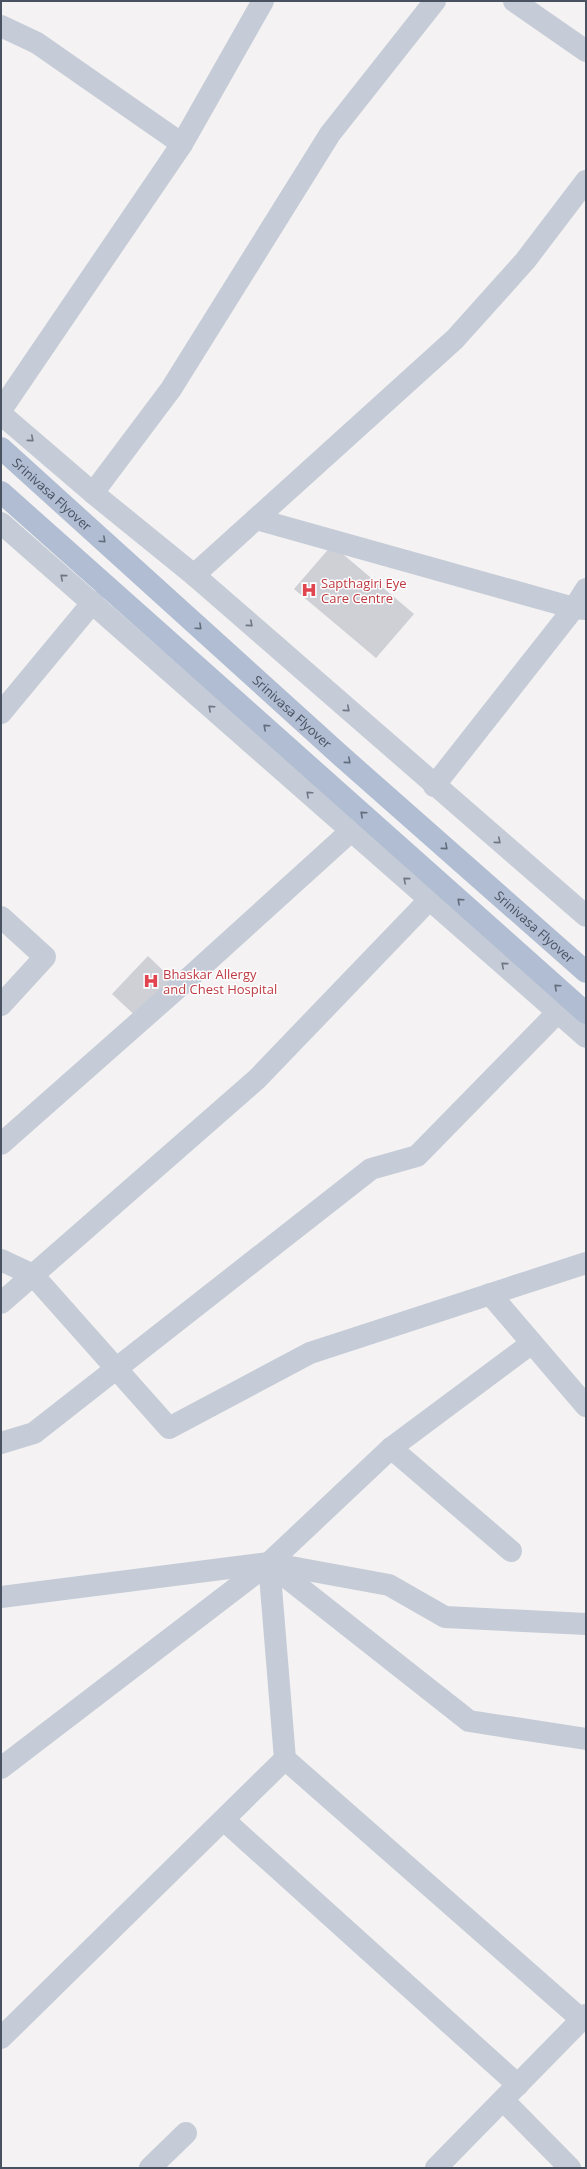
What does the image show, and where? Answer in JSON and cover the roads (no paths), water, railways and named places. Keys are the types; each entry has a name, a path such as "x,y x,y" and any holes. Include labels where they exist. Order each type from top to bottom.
{"main road":[{"name":"Srinivasa Flyover","path":"1,448 340,755 586,972"},
{"path":"1,492 586,1013"}],"street":[{"path":"1,410 182,144 262,1"},
{"path":"93,493 171,388 330,134 435,1"},
{"path":"514,1 586,51"},
{"path":"1,26 37,43 182,144"},
{"path":"194,575 455,339 525,261 586,181"},
{"path":"1,414 93,493 194,575 434,786 586,916"},
{"path":"256,519 580,609"},
{"path":"1,523 93,602 351,832 586,1037"},
{"path":"434,786 580,609 586,589"},
{"path":"1,713 93,602"},
{"path":"1,1144 351,832"},
{"path":"1,1303 257,1079 430,900"},
{"path":"1,917 45,957 1,1005"},
{"path":"1,1443 34,1434 371,1169 416,1156 558,1012"},
{"path":"1,1260 33,1275 169,1428 310,1353 586,1263"},
{"path":"490,1294 586,1406"},
{"path":"1,1768 269,1563 391,1448 532,1343"},
{"path":"391,1448 510,1552"},
{"path":"269,1563 469,1721 586,1739"},
{"path":"269,1563 285,1759 584,2018 436,2168"},
{"path":"1,1597 269,1563 389,1586 445,1617 586,1624"},
{"path":"1,2038 285,1759"},
{"path":"224,1820 510,2093 570,2168"},
{"path":"150,2168 186,2133"}],"place":[{"name":"Sapthagiri Eye Care Centre","path":"309,590"},
{"name":"Bhaskar Allergy and Chest Hospital","path":"151,981"}]}
